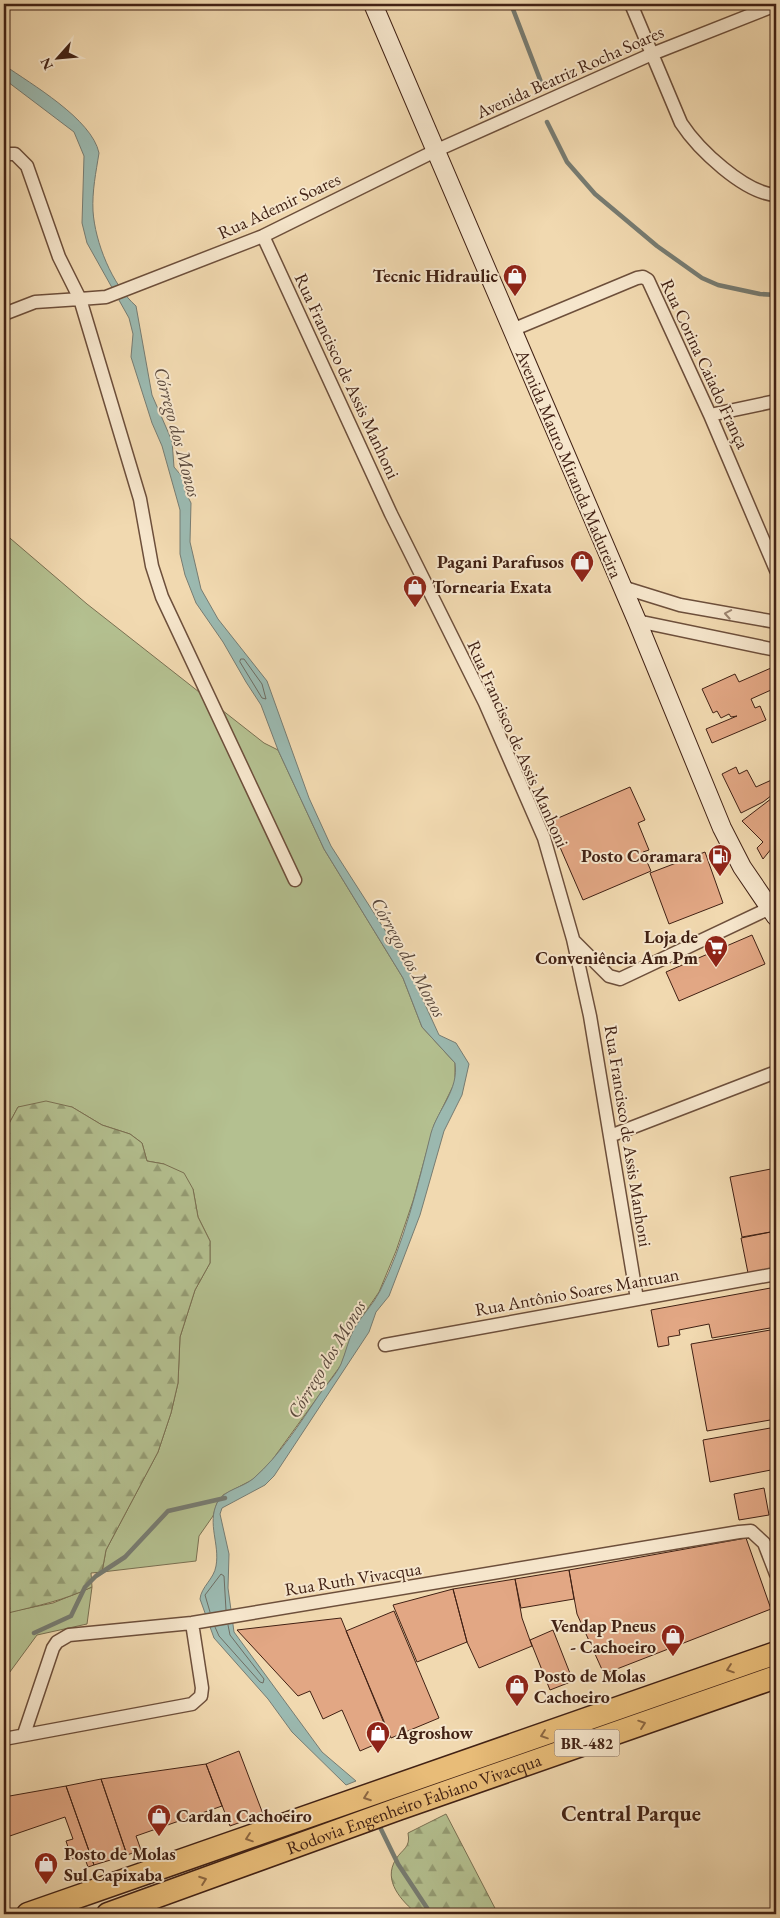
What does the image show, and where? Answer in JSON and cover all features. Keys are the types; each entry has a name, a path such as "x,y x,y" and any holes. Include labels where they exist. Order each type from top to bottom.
{"highway":[{"name":"Rodovia Engenheiro Fabiano Vivacqua","path":"394,1799 776,1653"},
{"name":"Rodovia Engenheiro Fabiano Vivacqua","path":"28,1914 348,1815 776,1676"},
{"name":"Rodovia Engenheiro Fabiano Vivacqua","path":"108,1914 348,1815"}],"main road":[{"name":"Avenida Mauro Miranda Madureira","path":"373,4 637,621 722,828 742,867 773,913"}],"street":[{"path":"631,4 680,123 691,140 703,152 753,188 776,195"},
{"name":"Avenida Beatriz Rocha Soares","path":"435,151 652,54 776,5"},
{"name":"Rua Ademir Soares","path":"4,314 35,302 80,300 106,296 134,286 263,236 435,151"},
{"path":"4,154 15,154 27,166 56,250 80,300 140,499 152,566 162,597 295,880"},
{"name":"Rua Francisco de Assis Manhoni","path":"263,236 391,514 489,712 544,838 573,939 590,1016 637,1299"},
{"name":"Rua Corina Caiado França","path":"512,330 643,277 648,280 710,415 776,570"},
{"path":"710,415 776,401"},
{"path":"622,587 680,605 776,622"},
{"path":"637,621 776,650"},
{"path":"573,939 609,976 620,979 773,913"},
{"path":"610,1136 776,1072"},
{"name":"Rua Antônio Soares Mantuan","path":"385,1345 776,1274"},
{"name":"Rua Ruth Vivacqua","path":"24,1734 53,1648 69,1635 198,1622 751,1531 764,1543 776,1574"},
{"path":"4,1739 192,1704 197,1701 202,1688 198,1622"}],"green space":[{"path":"4,533 87,604 264,743 278,750 324,849 403,978 422,1027 455,1063 455,1082 434,1125 413,1201 396,1251 379,1292 355,1327 341,1365 270,1463 252,1480 223,1495 217,1503 213,1516 199,1536 196,1561 102,1572 106,1550 158,1452 171,1413 178,1383 180,1337 195,1290 210,1263 210,1241 198,1217 193,1189 164,1164 147,1161 142,1143 130,1134 102,1125 72,1107 18,1107 4,1133"},
{"path":"46,1101 72,1107 102,1125 130,1134 142,1143 147,1161 164,1164 184,1173 193,1189 198,1217 210,1241 210,1263 195,1290 180,1337 178,1383 171,1413 158,1452 106,1550 102,1572 91,1573 92,1587 82,1592 51,1602 4,1613 4,1133 18,1107"},
{"path":"92,1587 87,1624 37,1635 4,1680 4,1613 53,1603"},
{"path":"446,1814 498,1914 417,1914 405,1903 396,1890 391,1875 392,1867 407,1845 408,1833"}],"water":[{"path":"4,65 59,103 73,115 94,140 99,153 94,182 93,204 97,236 112,275 119,287 136,306 152,395 172,441 174,467 185,480 185,491 191,503 190,542 201,589 218,619 267,681 309,798 331,846 406,963 439,1035 456,1043 469,1064 462,1095 444,1131 420,1215 389,1296 376,1312 369,1332 274,1476 265,1485 222,1508 220,1514 229,1554 228,1588 234,1632 322,1752 356,1781 346,1785 292,1732 268,1699 214,1638 200,1599 216,1566 217,1558 213,1519 217,1503 224,1495 254,1478 281,1449 297,1428 341,1364 354,1329 374,1301 389,1273 403,1234 434,1124 454,1082 455,1063 422,1027 403,978 324,849 278,750 261,705 223,642 196,603 185,575 180,554 180,510 162,446 152,423 131,357 133,334 129,318 87,243 82,223 84,156 74,132 4,79"}],"building":[{"path":"771,668 776,670 776,680 771,690 751,699 755,708 760,706 766,720 712,743 706,729 737,716 731,717 729,714 721,718 717,711 713,713 702,689 735,674 739,682"},
{"path":"736,767 739,774 747,770 756,787 776,778 776,792 763,802 741,813 722,774"},
{"path":"630,787 645,820 638,823 649,850 643,852 651,871 583,900 549,822"},
{"path":"776,795 776,843 763,859 757,848 763,842 742,821"},
{"path":"705,852 723,903 669,924 650,873"},
{"name":"Loja de Conveniência Am Pm","path":"752,935 765,964 679,1001 666,972"},
{"path":"776,1168 776,1231 742,1237 730,1177"},
{"path":"776,1231 776,1268 748,1273 741,1238"},
{"path":"776,1287 776,1327 712,1338 709,1324 679,1330 680,1335 668,1337 669,1345 658,1347 651,1310"},
{"path":"776,1329 776,1419 707,1431 691,1344"},
{"path":"776,1427 776,1469 710,1482 703,1440"},
{"path":"764,1488 769,1515 739,1520 734,1494"},
{"path":"746,1538 771,1609 604,1674 577,1614 569,1570"},
{"path":"569,1570 574,1599 521,1608 515,1579"},
{"path":"515,1579 522,1618 532,1646 479,1668 467,1642 453,1589"},
{"path":"453,1589 467,1642 417,1662 393,1605"},
{"path":"394,1611 439,1718 391,1738 346,1631"},
{"path":"341,1618 390,1738 360,1751 342,1710 323,1719 310,1691 298,1696 237,1630"},
{"path":"553,1630 573,1681 550,1690 530,1640"},
{"path":"239,1751 263,1814 230,1826 206,1764"},
{"path":"206,1764 222,1806 136,1836 141,1850 127,1855 101,1779"},
{"path":"101,1779 127,1855 94,1865 66,1786"},
{"path":"66,1786 94,1865 88,1867 84,1856 72,1859 66,1841 73,1839 65,1817 4,1838 4,1797"}],"waterway":[{"path":"511,4 541,82"},
{"path":"547,122 567,162 595,194 657,246 702,278 718,285 760,294 776,295"},
{"path":"34,1633 71,1616 85,1587 96,1576 125,1557 168,1511 225,1498"},
{"name":"Córrego dos Monos","path":"378,1823 398,1864 431,1914"}],"place":[{"name":"Tecnic Hidraulic","path":"515,297"},
{"name":"Pagani Parafusos","path":"582,583"},
{"name":"Tornearia Exata","path":"415,608"},
{"name":"Posto Coramara","path":"720,877"},
{"name":"Loja de Conveniência Am Pm","path":"716,968"},
{"name":"Vendap Pneus - Cachoeiro","path":"673,1657"},
{"name":"Posto de Molas Cachoeiro","path":"517,1707"},
{"name":"Agroshow","path":"378,1754"},
{"name":"Cardan Cachoeiro","path":"159,1837"},
{"name":"Posto de Molas Sul Capixaba","path":"46,1885"}],"district":[{"name":"Central Parque","path":"631,1813"}]}
